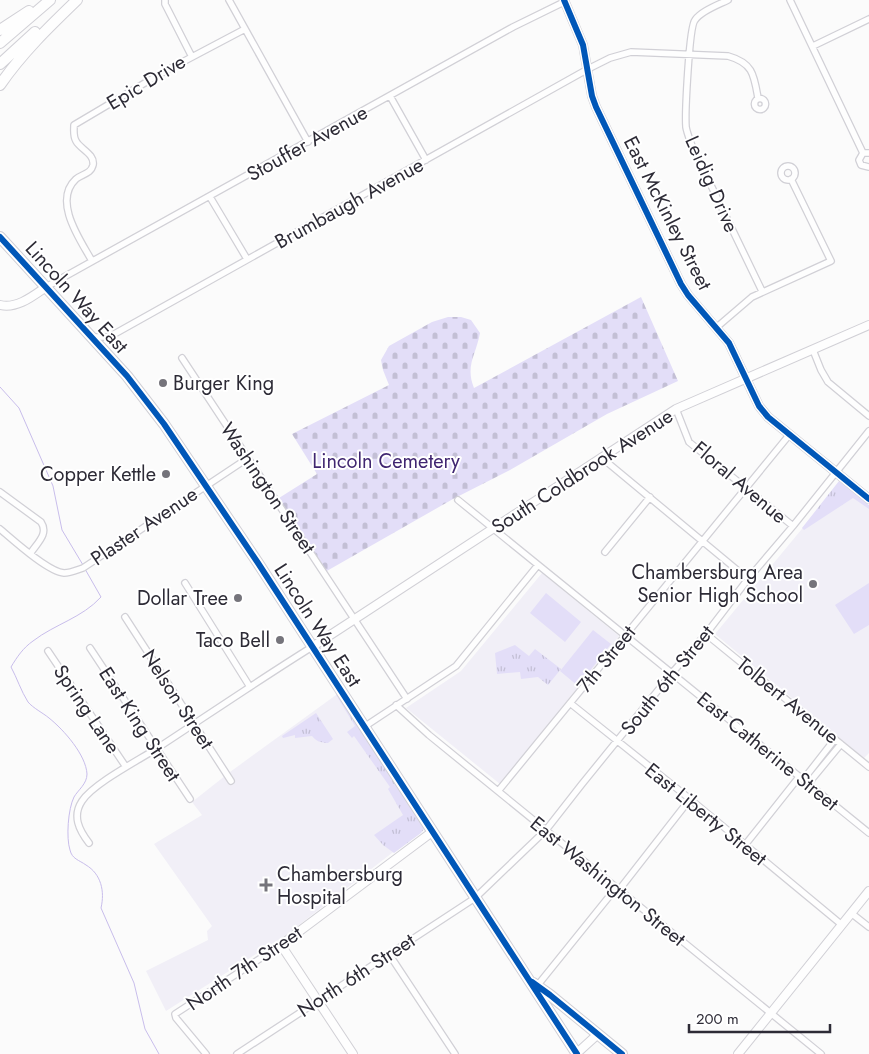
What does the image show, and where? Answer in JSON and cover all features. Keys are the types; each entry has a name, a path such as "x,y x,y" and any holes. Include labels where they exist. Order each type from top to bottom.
{"highway":[{"path":"0,30 43,0"},
{"path":"0,43 50,0"},
{"path":"0,64 71,0"},
{"path":"0,86 16,62 40,34 78,0"},
{"name":"Lincoln Way East","path":"0,237 105,351 151,406 206,485 576,1054"},
{"path":"527,979 560,1003 622,1054"},
{"path":"550,1014 560,1003"}],"street":[{"name":"Epic Drive","path":"92,261 73,228 67,208 70,188 76,179 90,171 94,164 92,157 76,143 73,135 74,126 160,74 192,58 164,4 165,0"},
{"path":"229,0 308,142"},
{"name":"Leidig Drive","path":"728,0 695,19 690,33 686,127 692,146 762,292"},
{"path":"790,0 866,153 859,158 860,163 864,167 869,167"},
{"name":"East McKinley Street","path":"565,1 583,45 596,107 681,284 688,295 729,343 763,411 869,499"},
{"name":"Stouffer Avenue","path":"46,287 513,27 565,1"},
{"path":"813,46 869,20"},
{"path":"192,58 245,29"},
{"name":"Brumbaugh Avenue","path":"92,337 109,337 610,58 631,52 728,56 744,62 750,68 755,78 758,98"},
{"path":"390,96 426,160"},
{"path":"717,327 741,305 762,292 831,261 791,179"},
{"path":"210,196 247,259"},
{"path":"0,305 9,306 23,302 46,287"},
{"name":"South Coldbrook Avenue","path":"312,647 676,409 869,325"},
{"path":"105,351 109,337"},
{"path":"813,350 828,382 869,416"},
{"name":"Washington Street","path":"182,358 407,699"},
{"name":"Floral Avenue","path":"676,409 689,442 793,526"},
{"name":"South 6th Street","path":"475,898 546,830 869,431"},
{"name":"7th Street","path":"498,790 790,434"},
{"name":"Plaster Avenue","path":"30,554 55,571 64,573 83,568 248,458"},
{"path":"602,458 748,579"},
{"path":"0,492 41,522 44,527 44,533 30,554 0,529"},
{"path":"605,552 650,497"},
{"name":"East Catherine Street","path":"458,500 869,834"},
{"path":"364,727 456,666 538,564"},
{"path":"185,583 250,687"},
{"name":"Nelson Street","path":"125,617 193,723 205,735 222,761 231,780"},
{"name":"Tolbert Avenue","path":"706,634 869,767"},
{"path":"89,842 79,828 77,817 79,806 89,793 193,723 312,647"},
{"name":"East King Street","path":"90,648 190,799"},
{"name":"Spring Lane","path":"48,650 126,767"},
{"name":"East Liberty Street","path":"570,703 690,799 842,925"},
{"name":"East Washington Street","path":"396,705 430,735 821,1054"},
{"path":"745,845 835,739"},
{"path":"808,784 841,744"},
{"path":"537,986 690,799"},
{"name":"North 7th Street","path":"206,1054 176,1018 175,1014 281,945 432,832"},
{"path":"738,1054 869,891"},
{"name":"North 6th Street","path":"237,1054 475,898"},
{"path":"852,913 869,927"},
{"path":"281,945 353,1054"},
{"path":"389,954 455,1054"},
{"path":"576,1054 598,1034"}],"shaded area":[{"name":"Chambersburg Area Senior High School","path":"839,484 869,507 869,753 864,758 715,634"},
{"path":"542,573 619,636 500,784 406,708 461,671"},
{"name":"Chambersburg Hospital","path":"336,695 423,829 286,935 166,1011 146,971 208,940 207,931 212,926 154,844 202,815 192,802"}],"green space":[{"name":"Lincoln Cemetery","path":"641,297 678,381 607,414 325,572 279,498 317,474 292,434 389,385 381,360 389,346 432,322 448,317 461,317 471,320 480,333 471,367 474,388"},
{"path":"839,481 869,505 869,509 853,498 804,530 802,528"},
{"path":"869,583 869,625 854,634 835,605"},
{"path":"546,593 581,622 565,642 530,613"},
{"path":"593,630 611,644 578,686 560,671"},
{"path":"515,645 529,656 535,649 561,669 548,685 538,677 521,679 520,672 497,674 495,653"},
{"path":"337,694 423,826 424,829 421,833 394,853 374,835 403,815 388,789 390,787 354,736 352,738 347,732 355,726"},
{"path":"316,713 333,739 328,743 323,743 312,736 295,738 295,735 283,738 282,736"}],"waterway":[{"path":"0,387 19,408 53,486 62,530 83,565"},
{"path":"85,569 101,597 77,616 41,635 29,644 20,653 11,667 28,702 61,729 83,759 87,778 74,797 70,809 68,831 70,850 74,857 95,873 101,884 101,908 134,983 145,1029 159,1054"}],"cycle path":[{"path":"564,0 583,45 592,96 596,107 681,284 688,295 729,343 759,406 768,417 869,499"},
{"path":"0,237 127,376 164,424 258,563 577,1054"},
{"path":"532,982 622,1054"}],"place":[{"name":"Burger King","path":"163,383"},
{"name":"Copper Kettle","path":"166,474"},
{"name":"Chambersburg Area Senior High School","path":"813,584"},
{"name":"Dollar Tree","path":"238,598"},
{"name":"Taco Bell","path":"280,640"},
{"name":"Chambersburg Hospital","path":"266,885"}]}
